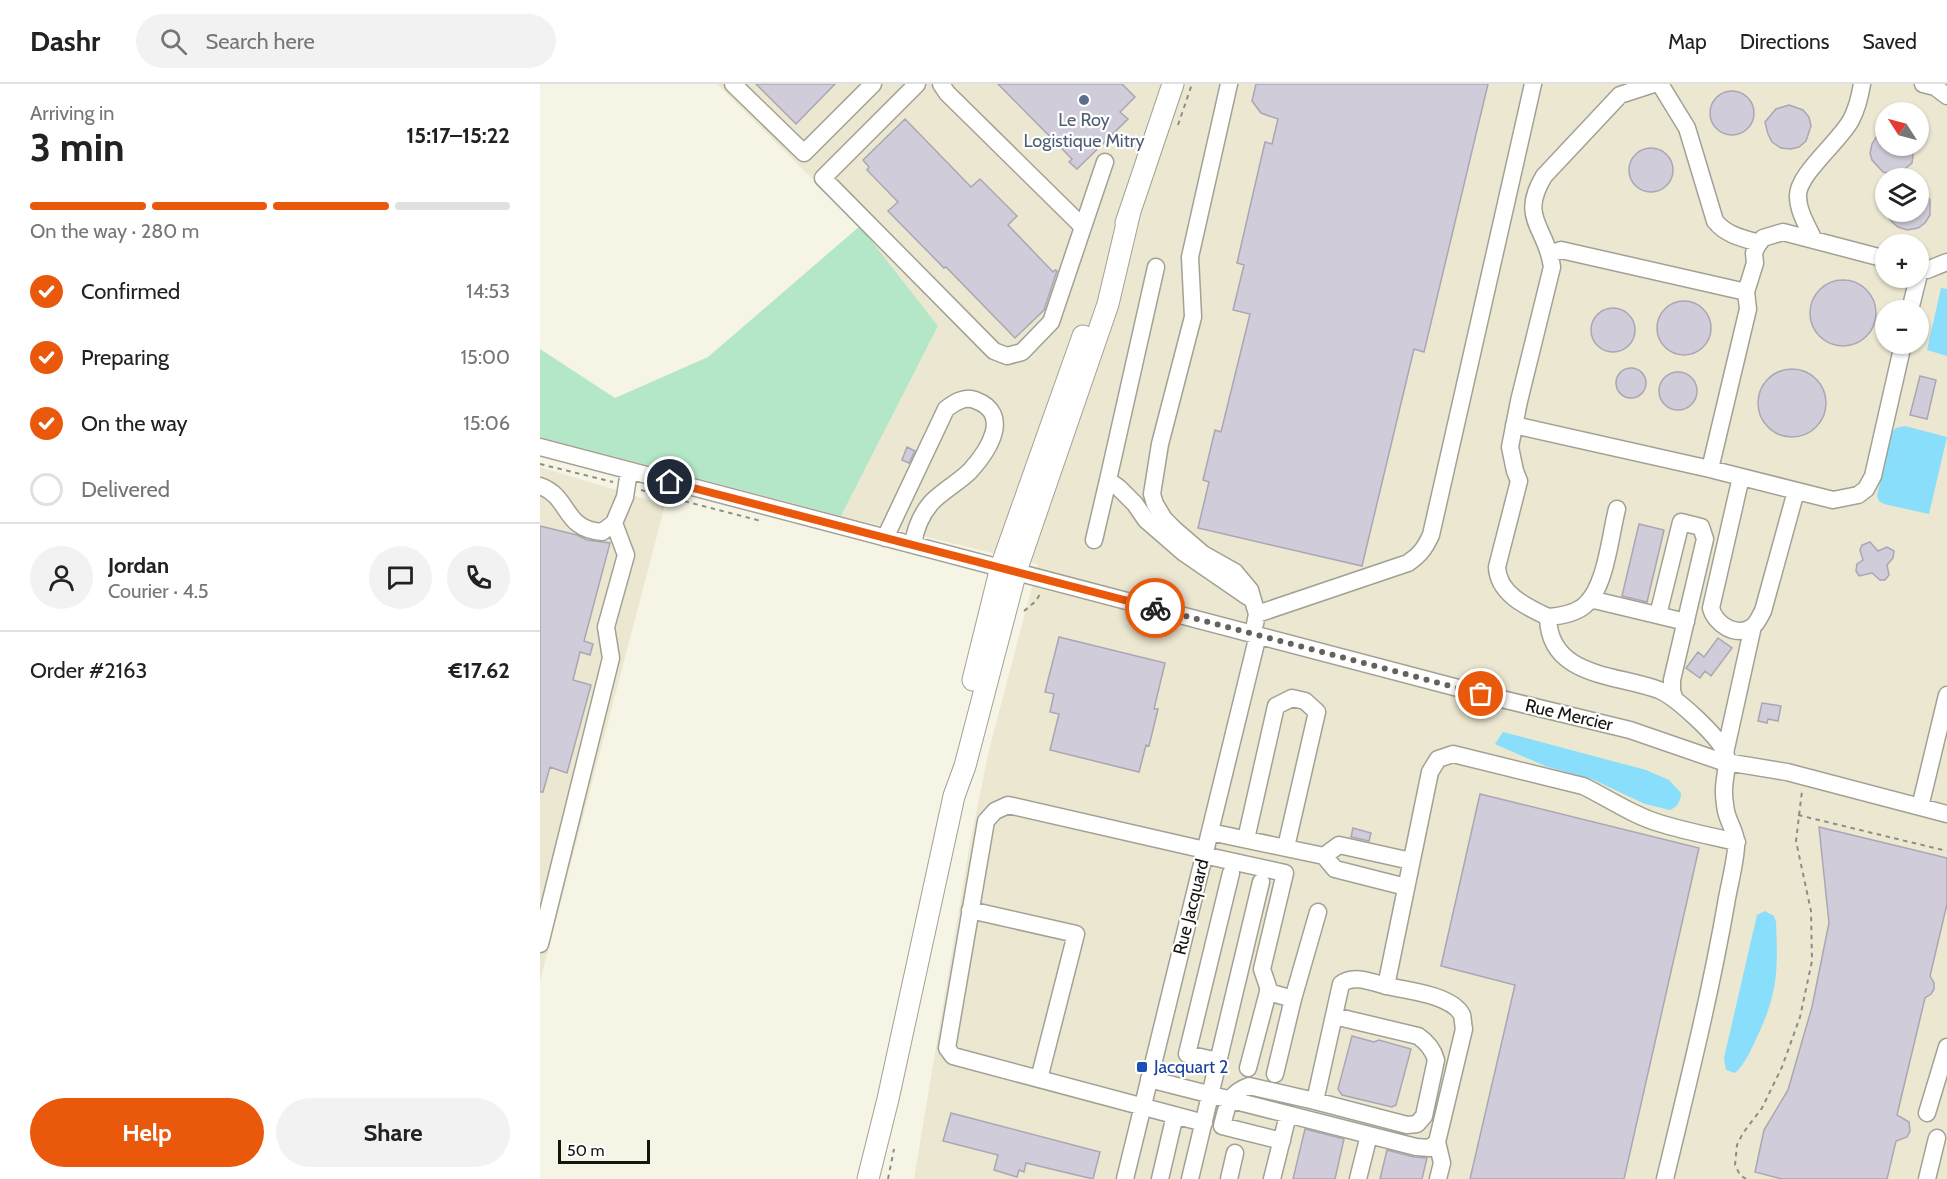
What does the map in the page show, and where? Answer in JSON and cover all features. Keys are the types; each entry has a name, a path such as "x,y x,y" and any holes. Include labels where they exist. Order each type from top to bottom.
{"main road":[{"path":"868,1179 888,1099 954,796 954,775 964,720 989,610 1008,569 1068,374 1130,211 1173,84"},
{"path":"880,1179 888,1099"}],"street":[{"path":"733,84 804,153 873,84"},
{"path":"917,84 823,178 994,351 1007,356 1022,352 1047,327 1054,316 1105,162"},
{"path":"941,84 954,100 1083,227"},
{"path":"1230,84 1190,256 1193,317 1160,444 1152,494 1164,519 1203,554 1235,572 1250,590 1255,608"},
{"path":"1255,608 1408,563 1421,554 1425,548 1431,535 1533,84"},
{"path":"1617,509 1601,579 1595,594 1583,606 1564,616 1548,617 1512,597 1498,578 1497,567 1519,482 1510,447 1552,267 1550,254 1533,213 1536,189 1544,176 1620,95 1654,84"},
{"path":"1660,84 1687,128 1715,221 1728,232 1759,243"},
{"path":"1814,240 1802,215 1798,196 1799,188 1804,178 1836,142 1851,120 1862,84"},
{"path":"1923,84 1935,87 1947,96"},
{"path":"1710,470 1748,309 1746,292 1755,263 1754,252 1763,238 1783,232 1802,215"},
{"path":"1783,232 1875,256"},
{"path":"1550,254 1561,250 1746,292"},
{"path":"1929,269 1947,262"},
{"path":"1094,540 1156,267"},
{"path":"1514,425 1840,500 1858,495 1871,483 1901,354"},
{"path":"885,538 946,410 956,402 968,398 985,405 995,422 994,434 986,450 969,472 932,501 915,529 913,545"},
{"name":"Rue Mercier","path":"540,447 1503,699 1630,730 1677,747 1806,777 1947,814"},
{"path":"540,486 554,492 576,524 589,531 602,532 614,523 625,497 629,471"},
{"path":"1741,477 1711,608 1713,616 1728,628 1742,631 1753,626"},
{"path":"1108,480 1135,504 1146,520 1184,554 1255,608"},
{"path":"1665,1179 1717,958 1737,842 1726,811 1723,789 1726,758 1753,626 1763,611 1796,491"},
{"path":"1658,615 1681,522 1701,527 1705,538 1672,680 1675,700"},
{"path":"540,944 611,658 606,627 626,555 614,523"},
{"path":"1590,599 1686,622"},
{"name":"Rue Jacquard","path":"1125,1179 1210,832 1255,634 1255,608"},
{"path":"1548,617 1548,628 1556,647 1568,661 1581,669 1661,691 1675,700 1706,728 1726,758"},
{"path":"1920,807 1947,695"},
{"path":"1246,839 1276,706 1292,698 1305,701 1317,712 1286,848"},
{"path":"1386,986 1430,772 1438,759 1453,754 1583,786 1617,805 1658,823 1737,842"},
{"path":"1204,1123 953,1056 947,1048 986,821 995,811 1008,805 1285,873 1262,969 1268,992 1248,1068"},
{"path":"1210,832 1324,856 1335,869 1406,887"},
{"path":"1324,856 1339,845 1411,861"},
{"path":"1218,1061 1187,1054 1231,873"},
{"path":"1190,1179 1261,882"},
{"path":"970,910 1076,934 1039,1080"},
{"path":"1275,1074 1293,999 1318,912"},
{"path":"1241,964 1262,969"},
{"path":"1315,1101 1341,984 1346,979 1354,978 1439,998 1454,1006 1461,1015 1464,1029 1437,1142 1442,1162 1438,1179"},
{"path":"1268,992 1293,999"},
{"path":"1282,1140 1222,1125 1228,1101 1249,1086 1407,1125 1417,1124 1424,1116 1436,1060 1425,1041 1418,1036 1334,1016"},
{"path":"1928,1113 1947,1050"},
{"path":"1149,1079 1228,1101 1416,1147 1430,1148 1437,1142"},
{"path":"1160,1179 1175,1115"},
{"path":"1272,1179 1288,1115"},
{"path":"1358,1179 1369,1135"},
{"path":"1927,1179 1938,1138"},
{"path":"1229,1179 1235,1153"}],"path":[{"path":"1177,127 1192,84"},
{"path":"1021,617 1024,609 1039,598 1045,578"},
{"path":"1746,1179 1740,1175 1735,1165 1737,1145 1762,1108 1782,1067 1800,1017 1812,961 1811,911 1796,841 1798,814 1806,777"},
{"path":"1798,814 1947,851"},
{"path":"888,1179 894,1147"}],"shaded area":[{"path":"717,84 1947,84 1947,1179 914,1179 970,843 989,750 1038,564 841,516 938,326 860,226"},
{"path":"540,467 665,505 540,981"}],"green space":[{"path":"860,226 938,326 841,516 540,437 540,349 615,398 708,357"}],"water":[{"path":"1941,288 1947,289 1947,356 1929,351"},
{"path":"1905,426 1947,437 1929,514 1884,504 1877,496 1892,432 1896,428"},
{"path":"1503,732 1646,770 1669,780 1681,793 1679,801 1670,810 1645,804 1594,780 1545,766 1495,744"},
{"path":"1765,911 1774,916 1776,922 1777,954 1773,994 1752,1047 1745,1061 1735,1073 1726,1070 1724,1058 1757,915"}],"building":[{"path":"756,84 835,84 796,124"},
{"path":"998,84 1122,84 1135,97 1120,112 1128,119 1077,169 1069,162 1072,159"},
{"path":"1256,84 1488,84 1424,352 1414,349 1362,566 1198,528 1209,482 1203,480 1215,430 1221,432 1250,314 1233,310 1244,265 1237,263 1265,142 1272,144 1278,119 1261,113 1252,101"},
{"path":"1732,91 1748,97 1754,113 1748,129 1732,135 1716,129 1710,113 1716,97"},
{"path":"1789,105 1803,110 1809,117 1811,126 1806,141 1799,147 1791,149 1781,148 1772,142 1765,122 1776,109"},
{"path":"905,119 971,187 980,179 1017,216 1008,225 1053,272 1057,271 1044,310 1015,338 888,211 898,202 867,170 869,167 863,160"},
{"path":"1875,139 1875,156 1913,156 1912,163 1906,168 1879,168 1872,160 1870,153"},
{"path":"1651,148 1666,155 1673,170 1666,185 1651,192 1636,185 1629,170 1636,155"},
{"path":"1892,222 1926,222 1918,228 1907,230"},
{"path":"1843,280 1856,282 1874,300 1874,326 1856,344 1843,346 1830,344 1812,326 1810,313 1812,300 1830,282"},
{"path":"1684,301 1694,303 1703,309 1709,318 1711,328 1709,338 1703,347 1694,353 1684,355 1674,353 1665,347 1659,338 1657,328 1659,318 1665,309 1674,303"},
{"path":"1613,308 1622,309 1629,314 1634,321 1634,339 1629,346 1622,351 1613,352 1604,351 1597,346 1592,339 1591,330 1592,321 1597,314 1604,309"},
{"path":"1631,368 1642,372 1646,383 1642,394 1631,398 1620,394 1616,383 1620,372"},
{"path":"1792,369 1805,372 1816,379 1823,390 1826,403 1823,416 1816,427 1805,434 1792,437 1779,434 1768,427 1761,416 1758,403 1761,390 1768,379 1779,372"},
{"path":"1678,372 1691,378 1697,391 1691,404 1678,410 1665,404 1659,391 1665,378"},
{"path":"1920,376 1936,380 1927,419 1910,415"},
{"path":"907,447 915,451 909,463 902,460"},
{"path":"1639,524 1664,530 1647,602 1622,596"},
{"path":"540,526 577,535 587,540 610,543 584,641 593,644 590,655 580,652 573,680 591,685 567,773 550,767 543,792 540,792"},
{"path":"1870,542 1878,551 1887,547 1894,551 1893,558 1887,565 1889,575 1885,580 1880,580 1872,573 1859,576 1856,571 1857,564 1863,560 1860,550 1862,545"},
{"path":"1059,637 1165,663 1154,709 1158,709 1149,746 1146,745 1139,772 1050,750 1059,714 1050,712 1054,694 1045,692"},
{"path":"1718,638 1732,648 1711,676 1705,671 1700,678 1686,668 1698,652 1704,657"},
{"path":"1762,703 1781,706 1778,721 1768,719 1767,723 1758,721"},
{"path":"1480,794 1699,848 1624,1179 1470,1179 1515,985 1441,966"},
{"path":"1819,827 1947,858 1947,904 1930,976 1934,989 1925,998 1897,1115 1909,1122 1910,1131 1907,1137 1896,1141 1887,1179 1782,1179 1755,1172 1764,1130 1788,1090 1812,1007 1829,923"},
{"path":"1353,828 1371,833 1369,841 1351,837"},
{"path":"1352,1036 1374,1042 1379,1040 1411,1049 1396,1105 1392,1107 1342,1095 1338,1089"},
{"path":"951,1113 1100,1152 1093,1179 1026,1163 1024,1172 1019,1170 1017,1177 994,1170 998,1155 943,1141"},
{"path":"1305,1129 1344,1139 1335,1179 1293,1179"},
{"path":"1387,1150 1427,1158 1422,1179 1380,1179"}],"way so far":[{"path":"1155,608 1481,694"}],"place":[{"name":"Le Roy Logistique Mitry","path":"1084,100"},
{"name":"Jacquart 2","path":"1142,1067"}],"route":[{"path":"670,482 1155,608"}]}
